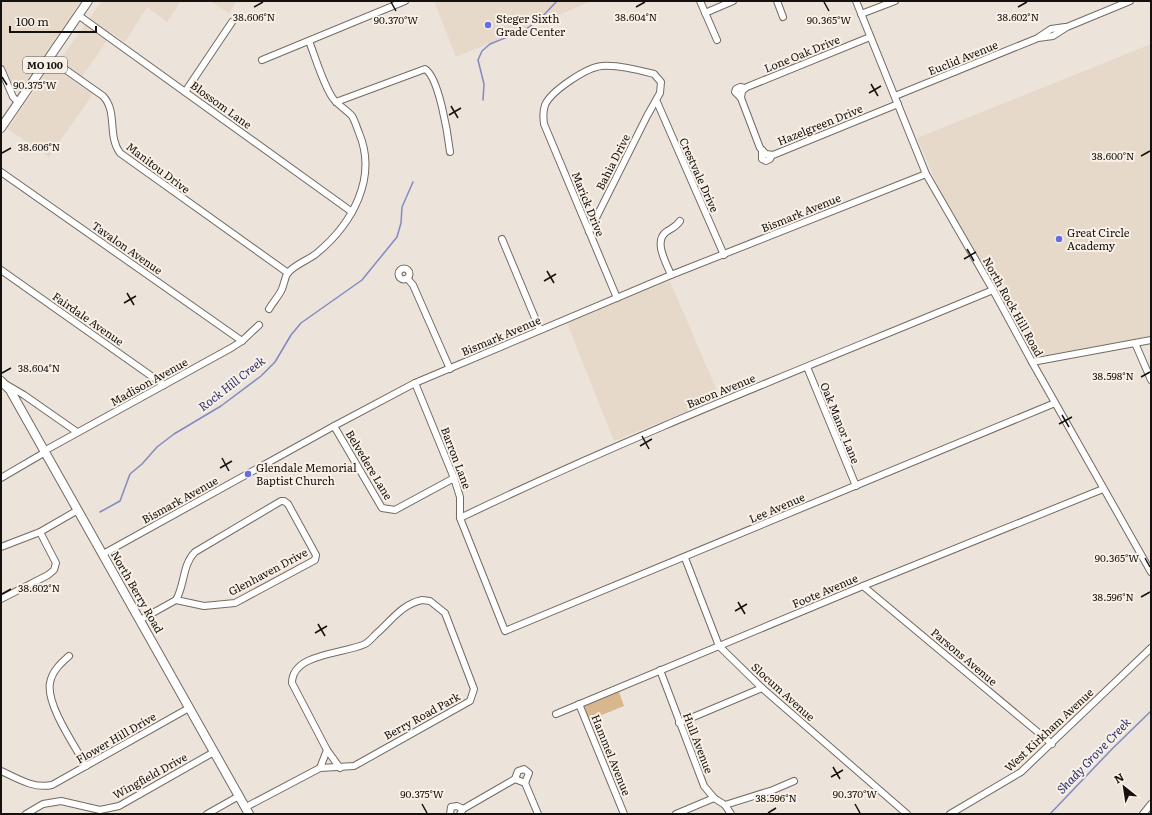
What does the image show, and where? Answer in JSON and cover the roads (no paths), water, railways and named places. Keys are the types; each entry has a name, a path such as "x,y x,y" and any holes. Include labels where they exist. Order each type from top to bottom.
{"main road":[{"name":"MO 100","path":"1,128 88,1"},
{"name":"North Berry Road","path":"2,382 10,390 247,811"}],"street":[{"path":"262,60 405,1"},
{"path":"700,1 717,40"},
{"path":"705,13 733,1"},
{"path":"777,1 783,17"},
{"name":"North Rock Hill Road","path":"856,1 896,96 926,174 993,290 1103,489 1151,572"},
{"path":"861,14 895,1"},
{"name":"Euclid Avenue","path":"896,96 1038,38 1048,31 1067,27 1130,1"},
{"name":"Blossom Lane","path":"78,15 352,212"},
{"path":"185,92 232,22"},
{"name":"Lone Oak Drive","path":"767,153 743,92 870,37"},
{"path":"269,309 282,290 288,273 317,253 334,236 352,212 361,193 365,176 366,161 364,144 352,116 336,102 327,86 309,41"},
{"name":"Manitou Drive","path":"49,58 103,96 108,102 111,109 113,139 120,153 288,273"},
{"name":"Marick Drive","path":"617,298 544,124 544,106 549,98 556,92 590,69 602,66 654,74 661,82 657,102"},
{"path":"336,102 422,68 430,73 443,108 450,152"},
{"path":"1,69 13,97 18,103"},
{"name":"Bahia Drive","path":"589,232 647,116 657,102"},
{"name":"Crestvale Drive","path":"657,102 724,255"},
{"name":"Hazelgreen Drive","path":"767,153 898,104"},
{"name":"Tavalon Avenue","path":"1,172 242,342"},
{"name":"Bismark Avenue","path":"103,554 334,426 415,383 671,275 926,174"},
{"path":"671,275 660,246 661,238 665,233 676,227 680,221"},
{"path":"502,239 540,330"},
{"name":"Fairdale Avenue","path":"1,270 164,385"},
{"path":"407,278 412,285 450,369"},
{"name":"Bacon Avenue","path":"460,518 658,427 993,290"},
{"name":"Madison Avenue","path":"1,478 77,432 242,342 259,325"},
{"path":"1032,362 1151,340"},
{"path":"1135,343 1151,380"},
{"name":"Oak Manor Lane","path":"807,367 856,486"},
{"name":"North Berry Road","path":"2,382 24,395 77,432"},
{"name":"Barron Lane","path":"415,383 454,478 460,496 460,518 505,631"},
{"name":"Lee Avenue","path":"505,631 685,558 1055,403"},
{"name":"Belvedere Lane","path":"334,426 382,508 395,510 454,478"},
{"name":"Foote Avenue","path":"556,714 863,586 1103,489"},
{"name":"Glenhaven Drive","path":"278,502 287,502 315,552 315,560 235,604 204,606 176,600 182,588 186,567 195,552 278,502"},
{"path":"1,547 40,532 78,510"},
{"path":"1,599 48,575 54,570 56,563 40,532"},
{"name":"Slocum Avenue","path":"685,558 719,646 762,688 907,814"},
{"name":"Parsons Avenue","path":"863,586 1052,744"},
{"path":"140,620 176,600"},
{"name":"Berry Road Park","path":"247,811 320,768 340,768 354,766 470,701 474,689 470,677 445,613 438,605 430,601 408,604 366,644 306,661 294,671 292,675 292,683 327,750 340,768"},
{"name":"West Kirkham Avenue","path":"950,814 1011,780 1052,744 1151,648"},
{"path":"69,656 56,669 50,682 50,693 53,706 86,766"},
{"name":"Hull Avenue","path":"660,670 704,786 714,798 725,805 731,814"},
{"path":"679,723 762,688"},
{"name":"Hammel Avenue","path":"579,704 624,814"},
{"name":"Flower Hill Drive","path":"1,771 30,784 42,787 52,785 189,708"},
{"path":"320,768 327,750"},
{"name":"Wingfield Drive","path":"26,814 43,804 61,801 100,810 119,806 214,752"},
{"path":"450,814 451,807 457,806 462,811 515,780 518,771 524,769 529,773 525,783 538,814"},
{"path":"515,780 525,783"},
{"path":"725,805 773,790 794,781"},
{"path":"207,814 239,796"},
{"path":"676,814 714,798"},
{"path":"1143,814 1151,804"}],"waterway":[{"name":"Rock Hill Creek","path":"483,100 484,84 478,60 482,51 490,44 525,30 541,18 557,1"},
{"name":"Rock Hill Creek","path":"100,512 120,501 130,474 142,464 157,447 174,434 221,406 261,376 275,362 291,335 301,323 362,280 397,237 401,223 402,207 413,182"},
{"name":"Shady Grove Creek","path":"1050,814 1112,749 1151,711"}],"place":[{"name":"Steger Sixth Grade Center","path":"488,25"},
{"name":"Great Circle Academy","path":"1059,239"},
{"name":"Glendale Memorial Baptist Church","path":"248,474"}]}
